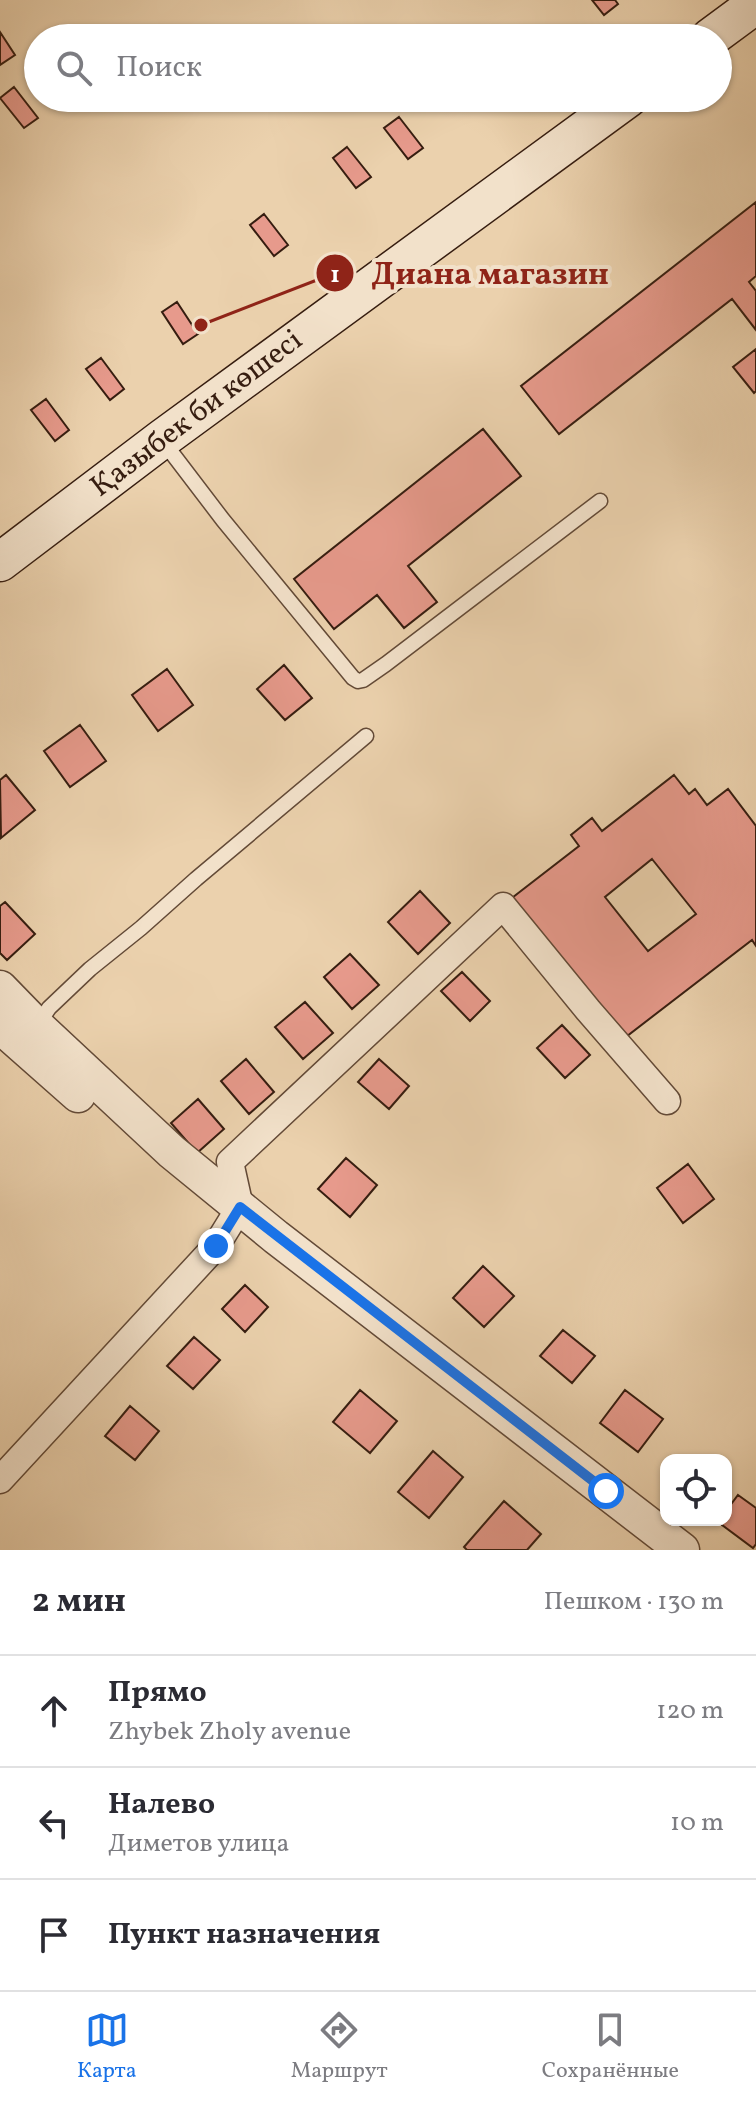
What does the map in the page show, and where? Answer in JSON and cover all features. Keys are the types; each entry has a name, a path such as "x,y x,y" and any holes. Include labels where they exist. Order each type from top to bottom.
{"main road":[{"path":"729,24 756,4"},
{"name":"Қазыбек би көшесі","path":"0,562 162,439 609,112"}],"street":[{"path":"0,1480 216,1246 233,1217 230,1162 503,906 667,1101"},
{"path":"0,988 172,1152 233,1217 682,1550"},
{"path":"0,1026 645,1550"}],"lane":[{"path":"162,439 223,520 358,681 386,664 600,501"},
{"path":"37,1026 49,1008 90,969 366,736"}],"building":[{"path":"592,0 615,0 618,4 604,15"},
{"path":"0,32 15,55 0,65"},
{"path":"14,87 24,100 24,112 33,112 38,118 24,128 0,98"},
{"path":"399,117 423,148 408,159 384,128"},
{"path":"347,147 371,177 356,188 333,158"},
{"path":"756,202 756,276 749,282 756,291 756,330 732,299 559,434 521,386"},
{"path":"264,214 288,245 274,256 250,225"},
{"path":"177,302 198,334 183,344 162,312"},
{"path":"756,349 756,391 754,393 733,367"},
{"path":"101,358 124,389 110,400 86,369"},
{"path":"46,399 69,430 55,441 31,410"},
{"path":"483,429 521,476 408,566 437,602 404,628 377,595 334,629 294,579"},
{"path":"284,665 312,698 285,720 257,689"},
{"path":"167,669 193,705 158,731 132,695"},
{"path":"80,725 106,761 70,787 44,751"},
{"path":"6,775 35,810 1,838 0,780"},
{"path":"674,775 689,794 695,789 707,805 728,789 756,826 756,946 752,940 618,1043 508,901 579,846 571,835 592,818 602,831","holes":["652,859 696,914 648,951 605,897"]},
{"path":"420,891 450,923 418,954 388,922"},
{"path":"5,902 35,934 7,960 0,953 0,906"},
{"path":"350,954 379,985 352,1009 324,977"},
{"path":"462,972 490,1001 470,1021 441,991"},
{"path":"305,1002 333,1033 303,1059 275,1027"},
{"path":"562,1025 590,1055 565,1078 537,1048"},
{"path":"246,1059 274,1092 249,1114 221,1081"},
{"path":"379,1059 409,1086 389,1109 358,1082"},
{"path":"198,1099 224,1129 197,1153 171,1123"},
{"path":"346,1158 377,1185 350,1217 318,1189"},
{"path":"688,1164 714,1199 683,1223 657,1188"},
{"path":"483,1266 514,1296 484,1327 453,1298"},
{"path":"245,1285 268,1307 245,1332 222,1309"},
{"path":"563,1330 595,1356 572,1383 540,1356"},
{"path":"194,1337 220,1360 193,1389 167,1366"},
{"path":"360,1390 397,1421 370,1453 333,1422"},
{"path":"625,1390 663,1419 638,1452 600,1423"},
{"path":"130,1406 159,1431 135,1460 105,1436"},
{"path":"433,1451 463,1477 429,1518 398,1492"},
{"path":"738,1495 756,1508 756,1544 753,1548 723,1526 732,1526 732,1503"},
{"path":"504,1501 541,1534 527,1550 467,1550 464,1547"}],"place":[{"name":"Диана магазин","path":"201,325"}],"route":[{"path":"216,1246 240,1207 606,1491"}]}
